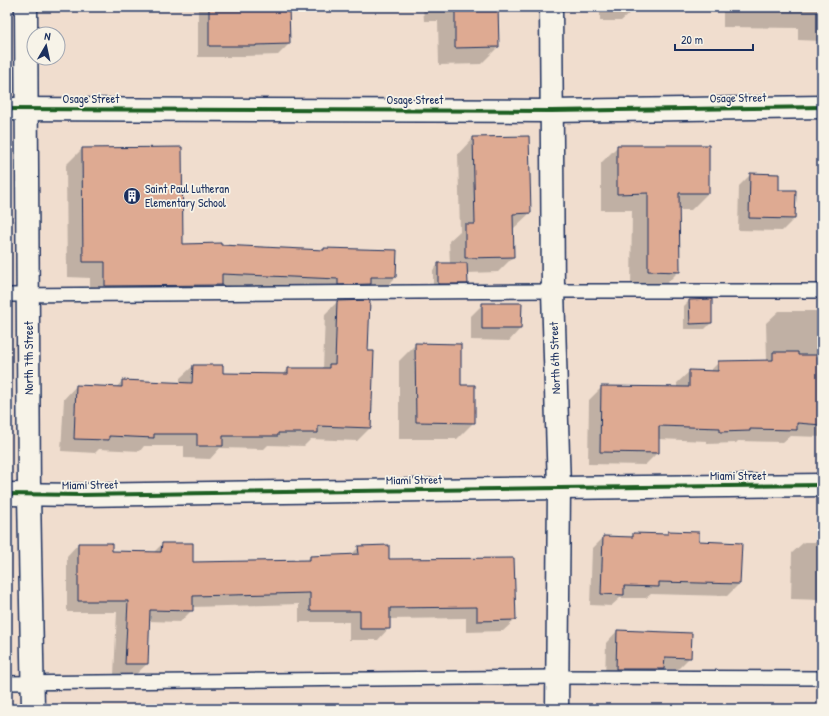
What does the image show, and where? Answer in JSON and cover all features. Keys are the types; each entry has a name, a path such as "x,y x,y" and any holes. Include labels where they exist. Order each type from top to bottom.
{"street":[{"name":"North 7th Street","path":"26,7 17,109 29,294 29,494 33,709"},
{"name":"North 6th Street","path":"551,7 553,291 560,488 557,709"},
{"name":"Osage Street","path":"17,109 551,110 822,107"},
{"name":"Miami Street","path":"7,494 104,495 560,488 822,486"}],"lane":[{"path":"7,295 553,291 822,291"},
{"path":"7,683 557,677 822,678"}],"building":[{"path":"209,7 289,7 290,44 209,46"},
{"path":"455,7 498,7 499,47 455,48"},
{"path":"529,136 531,213 513,214 514,257 465,258 465,224 475,224 473,137"},
{"path":"617,145 709,145 709,193 679,193 680,272 648,271 648,193 617,194"},
{"name":"Saint Paul Lutheran Elementary School","path":"182,147 183,244 221,243 221,245 324,250 324,248 397,250 396,277 371,277 371,284 338,285 338,279 222,274 222,285 105,286 105,262 83,262 82,148"},
{"path":"750,173 779,174 779,190 796,190 795,219 749,218"},
{"path":"438,263 467,263 468,284 438,284"},
{"path":"712,299 712,323 690,324 689,300"},
{"path":"370,300 368,351 374,351 371,428 318,426 318,433 278,433 278,436 223,436 223,446 197,446 197,434 154,434 154,438 109,436 109,440 74,439 76,385 122,387 122,380 192,383 193,365 223,365 223,373 288,374 288,368 329,368 329,364 335,364 337,301"},
{"path":"482,303 522,303 521,329 482,329"},
{"path":"415,343 461,344 461,385 475,385 475,423 416,422"},
{"path":"773,352 798,352 798,355 822,355 822,425 797,423 797,430 750,429 750,431 720,432 720,428 659,426 659,453 600,452 601,386 689,387 689,370 718,371 718,361 773,360"},
{"path":"668,531 699,532 699,541 742,543 740,584 659,582 659,587 624,586 624,595 601,594 603,536 633,537 633,533 668,534"},
{"path":"78,543 112,543 112,551 161,552 162,543 193,543 193,562 310,560 310,556 359,554 358,546 389,545 389,559 514,558 516,620 477,621 477,607 390,608 390,629 360,629 360,611 310,611 310,593 193,596 193,611 150,610 148,664 125,664 128,601 78,601"},
{"path":"617,630 692,633 691,658 665,657 664,669 616,669"}],"cycle path":[{"path":"7,109 551,111 822,107"},
{"path":"7,494 80,495 822,485"}],"place":[{"name":"Saint Paul Lutheran Elementary School","path":"132,196"}]}
